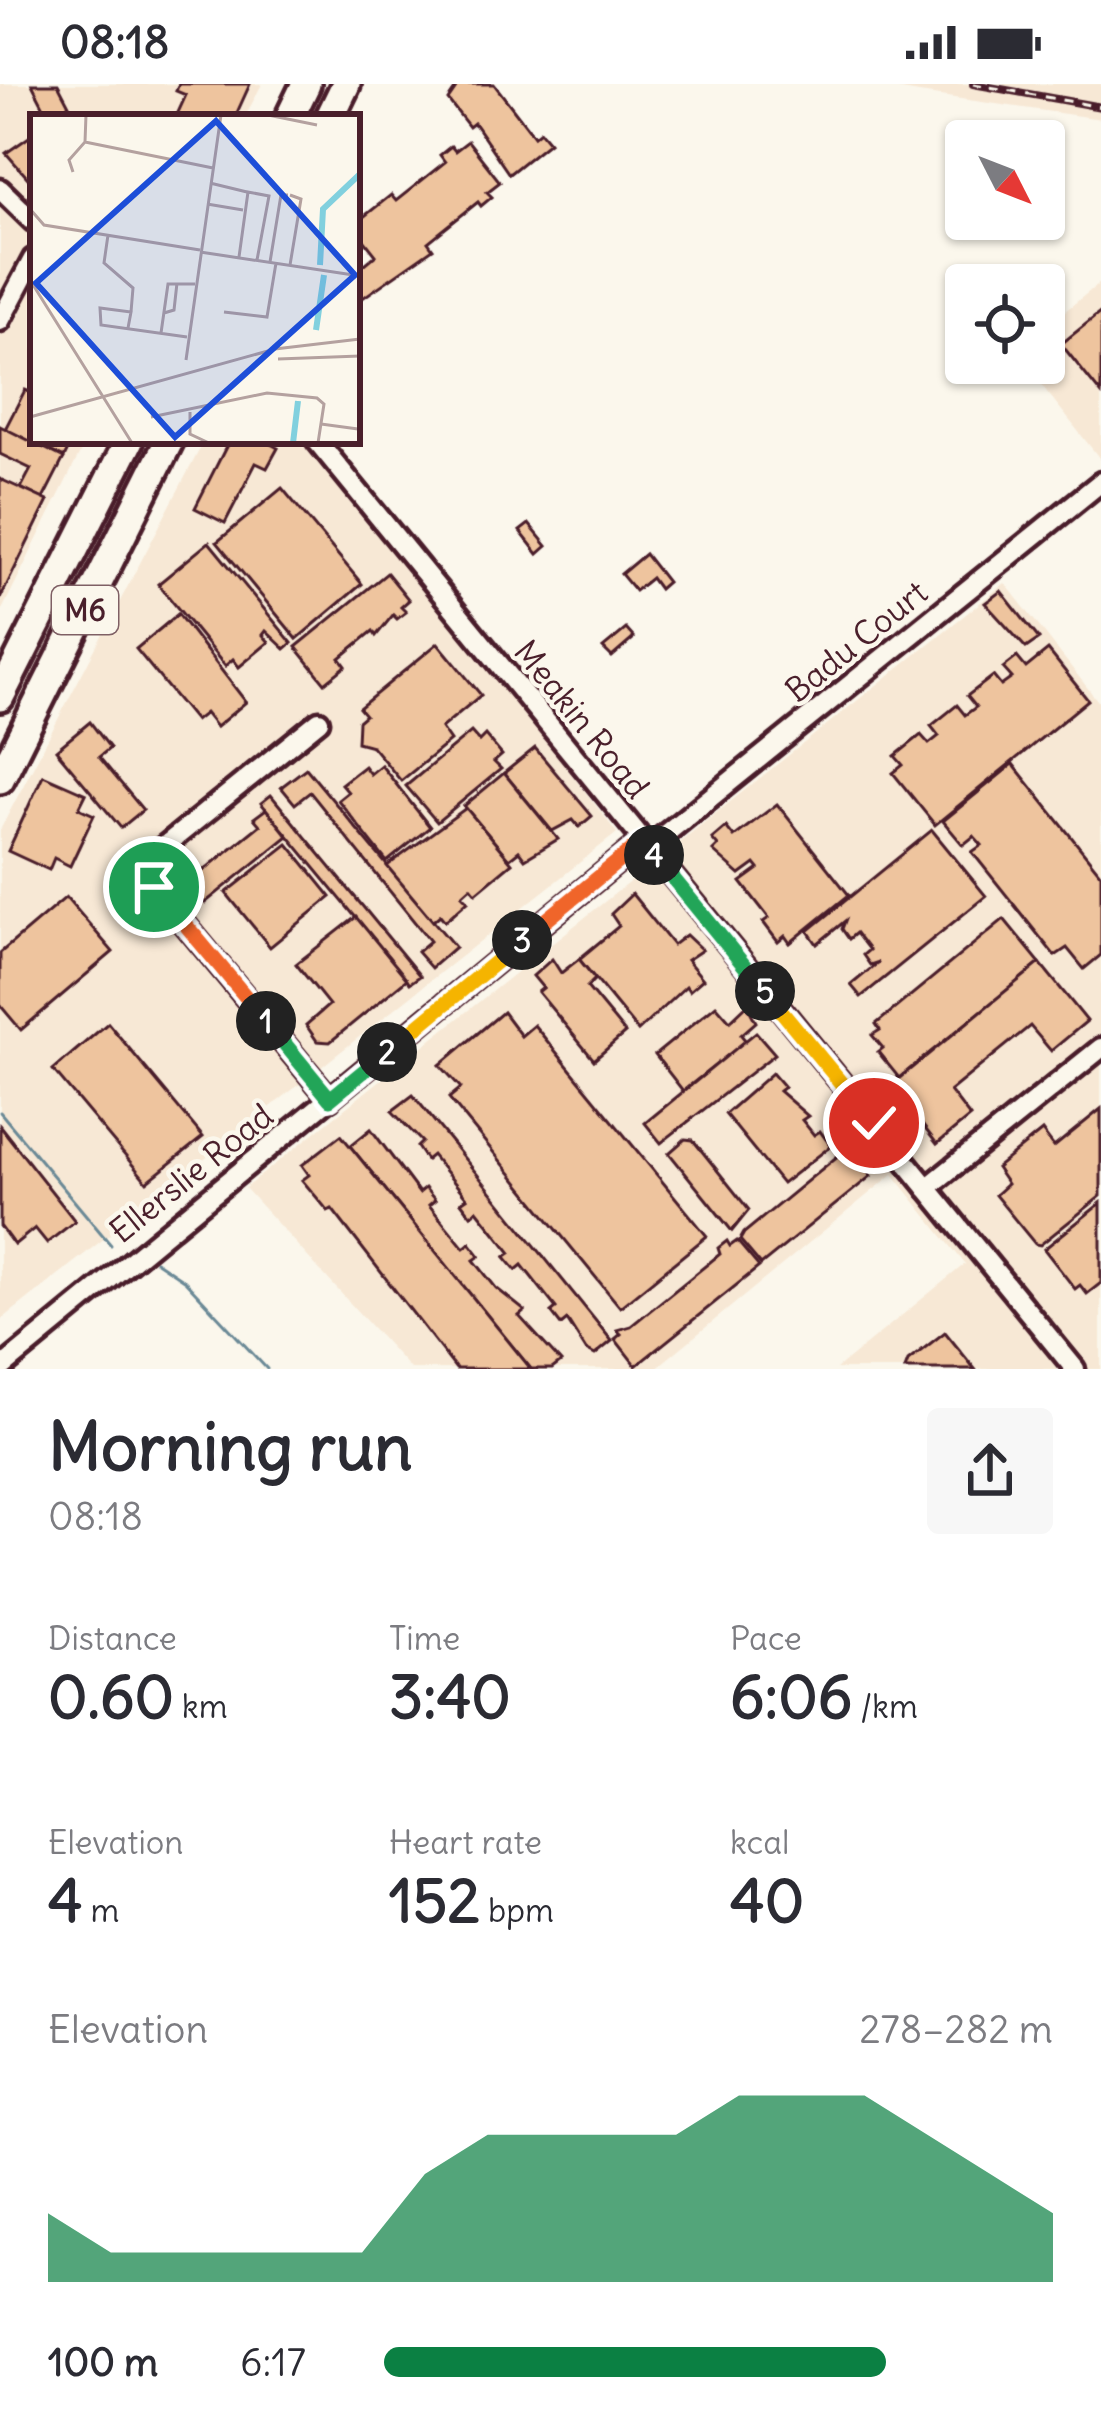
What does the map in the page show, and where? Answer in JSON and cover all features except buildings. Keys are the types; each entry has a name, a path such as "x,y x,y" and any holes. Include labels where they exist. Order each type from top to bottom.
{"highway":[{"path":"291,114 306,84"},
{"path":"331,114 346,84"},
{"name":"M6","path":"0,697 128,444"},
{"name":"M6","path":"0,779 168,444"},
{"path":"0,672 49,602"}],"street":[{"path":"0,188 30,218"},
{"path":"0,321 30,266"},
{"name":"Meakin Road","path":"318,444 1075,1369"},
{"name":"Badu Court","path":"645,844 1101,482"},
{"path":"319,721 157,852 148,870 154,887 330,1099"},
{"name":"Ellerslie Road","path":"0,1369 645,844"},
{"path":"927,1188 1101,1048"}],"shaded area":[{"path":"0,84 262,84 247,114 30,114 30,444 85,444 0,614"},
{"path":"869,84 1101,84 1101,119 919,93"},
{"path":"1101,282 1101,460 1041,384 1065,384 1065,311"},
{"path":"202,444 318,444 617,833 0,1321 0,830"},
{"path":"1005,583 1101,705 1101,1369 836,1369 965,1264 893,1174 655,1369 410,1369 245,1188"}],"waterway":[{"path":"0,1112 111,1245"},
{"path":"155,1261 185,1281 267,1369"}],"railway":[{"path":"973,84 1101,107"}],"route":[{"path":"154,887 330,1099 643,841 874,1123"}]}
